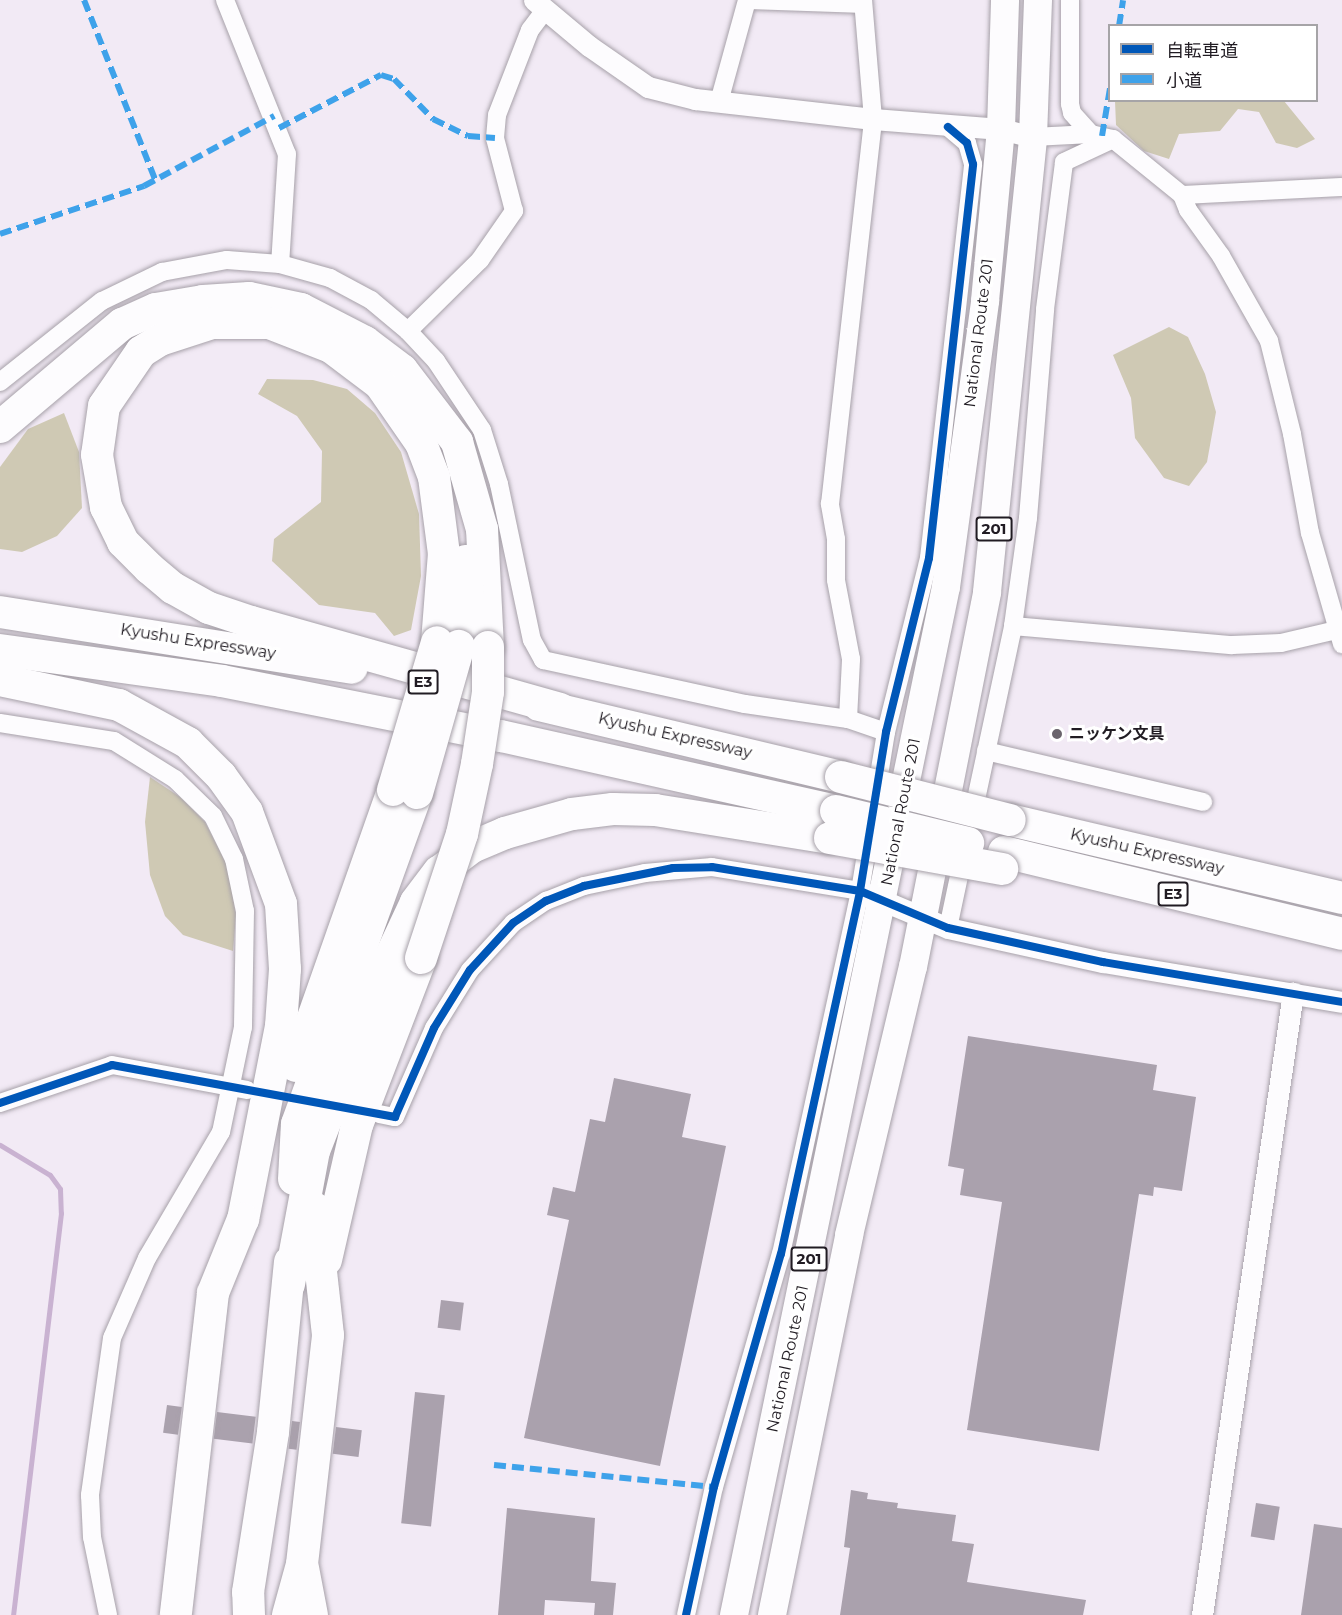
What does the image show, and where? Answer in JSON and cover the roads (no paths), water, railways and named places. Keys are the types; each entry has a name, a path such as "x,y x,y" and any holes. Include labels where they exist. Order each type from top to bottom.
{"highway":[{"name":"National Route 201","path":"734,1615 871,897 946,587 985,301 1000,129 1005,0"},
{"name":"National Route 201","path":"772,1615 849,1235 922,915 987,592 1033,137 1038,0"},
{"path":"0,427 122,324 156,309 249,298 301,309 366,342 402,370 438,419 462,505 468,589 461,645 286,1095 256,1161"},
{"path":"322,1279 357,1125 421,958 462,834 477,764 488,692 461,645 444,554 434,477 421,443 380,384 331,347 269,323 212,323 160,340 141,352 104,406 97,455 106,507 123,542 149,568 173,588 220,612 560,709"},
{"name":"Kyushu Expressway","path":"0,612 239,648 560,709 1010,820 1342,898"},
{"name":"Kyushu Expressway","path":"0,650 222,681 501,736 833,824 1342,934"},
{"path":"0,680 119,705 147,718 188,744 221,776 247,812 281,904 285,969 281,1026 243,1219 213,1293 179,1600 188,1615"},
{"path":"249,1615 248,1592 273,1432 289,1284 297,1124 405,792"},
{"path":"289,1284 314,1150 387,964 416,902 439,872 471,847 572,814 613,809 655,810 833,824"},
{"path":"288,1615 302,1564 328,1335 314,1221 314,1150"},
{"path":"302,1564 312,1615"}],"street":[{"path":"225,0 287,154 280,264"},
{"path":"719,102 749,0 863,2 873,120 830,504 836,539 836,580 851,658 848,719"},
{"path":"1070,0 1070,104 1072,113 1091,134"},
{"path":"408,331 480,260 514,211 495,138 498,115 540,4 589,46 648,87 719,102 873,120 1000,129 1033,137 1091,134 1113,139 1182,195 1269,341 1339,637 1232,645 1013,626"},
{"path":"686,1615 714,1487 781,1254 871,897 886,732 929,558 974,164 967,143 948,127"},
{"path":"948,928 1013,626 1028,518 1045,309 1064,162 1113,139"},
{"path":"1182,195 1342,187"},
{"path":"0,382 102,301 162,272 227,260 280,264 330,278 371,300 408,331 436,361 482,430 499,484 532,640 543,660 745,704 848,719 886,732"},
{"path":"0,723 114,741 175,779 213,816 234,859 245,911 243,1027 239,1088 220,1132 147,1258 112,1338 90,1495 94,1548 108,1615"},
{"path":"986,751 1203,802"},
{"path":"379,1114 396,1117 434,1028 470,970 513,923 546,901 584,886 645,873 712,867 871,897 922,915 948,928 1102,962 1342,1002"},
{"path":"1202,1615 1293,993"},
{"path":"0,1103 112,1065 239,1088"}],"waterway":[{"path":"0,1145 50,1175 60,1189 61,1213 13,1615"}],"place":[{"name":"ニッケン文具","path":"1057,734"}]}
